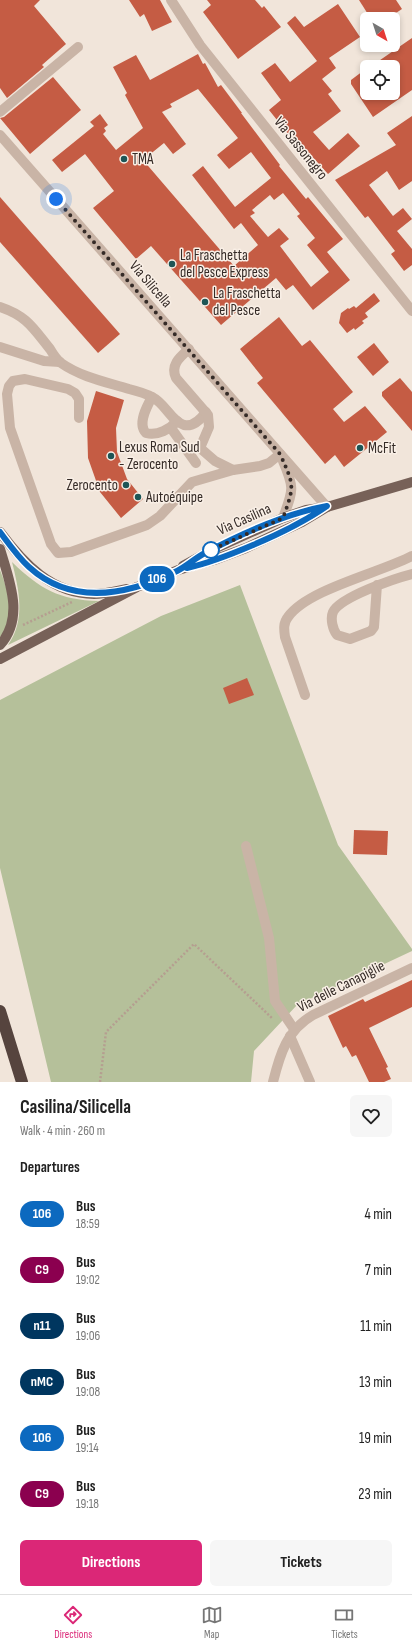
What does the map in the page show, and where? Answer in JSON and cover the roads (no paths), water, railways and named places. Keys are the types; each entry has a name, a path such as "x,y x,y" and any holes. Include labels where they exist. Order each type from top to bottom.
{"highway":[{"path":"0,1011 22,1082"}],"main road":[{"name":"Via Casilina","path":"178,570 194,559 216,548 283,518 306,510 327,506 412,482"},
{"name":"Via Casilina","path":"0,659 137,587 178,570 201,565 246,548 302,522 327,506"},
{"path":"0,532 14,552 30,568 45,579 59,586 94,594 137,587"},
{"path":"0,549 12,589 13,611 10,629 0,646"}],"street":[{"name":"Via Sassonegro","path":"171,0 200,45 412,311"},
{"path":"0,112 78,47"},
{"name":"Via Silicella","path":"0,135 327,506"},
{"path":"0,307 17,313 26,320 60,362 90,378 152,397 162,404 196,463"},
{"path":"0,347 44,361 60,362"},
{"path":"189,349 177,360 174,373 176,378 206,412 209,418 208,427 200,448 192,482"},
{"path":"79,418 79,399 72,391 25,380 13,381 9,386 7,394 10,428 51,544 58,553 71,552 147,525 165,511 192,482 232,470 260,466 269,463 280,454"},
{"path":"152,397 145,411 143,427 146,434 153,434 174,425 194,424 206,412"},
{"path":"200,448 215,461 232,470"},
{"name":"Via Silicella","path":"280,454 292,487 290,499 283,518"},
{"path":"305,695 285,637 284,629 287,617 298,606 314,596 412,556"},
{"path":"377,585 374,627 371,631 350,639 338,635 332,624 334,609 361,592 377,585 412,574"},
{"path":"246,846 269,938 275,1001 292,1033 310,1082"},
{"name":"Via delle Canapiglie","path":"273,1082 279,1062 292,1033 300,1023 313,1015 412,968"}],"place":[{"name":"TMA","path":"124,159"},
{"name":"La Fraschetta del Pesce Express","path":"172,264"},
{"name":"La Fraschetta del Pesce","path":"205,302"},
{"name":"McFit","path":"360,448"},
{"name":"Lexus Roma Sud - Zerocento","path":"111,456"},
{"name":"Zerocento","path":"126,485"},
{"name":"Autoéquipe","path":"138,497"}]}
